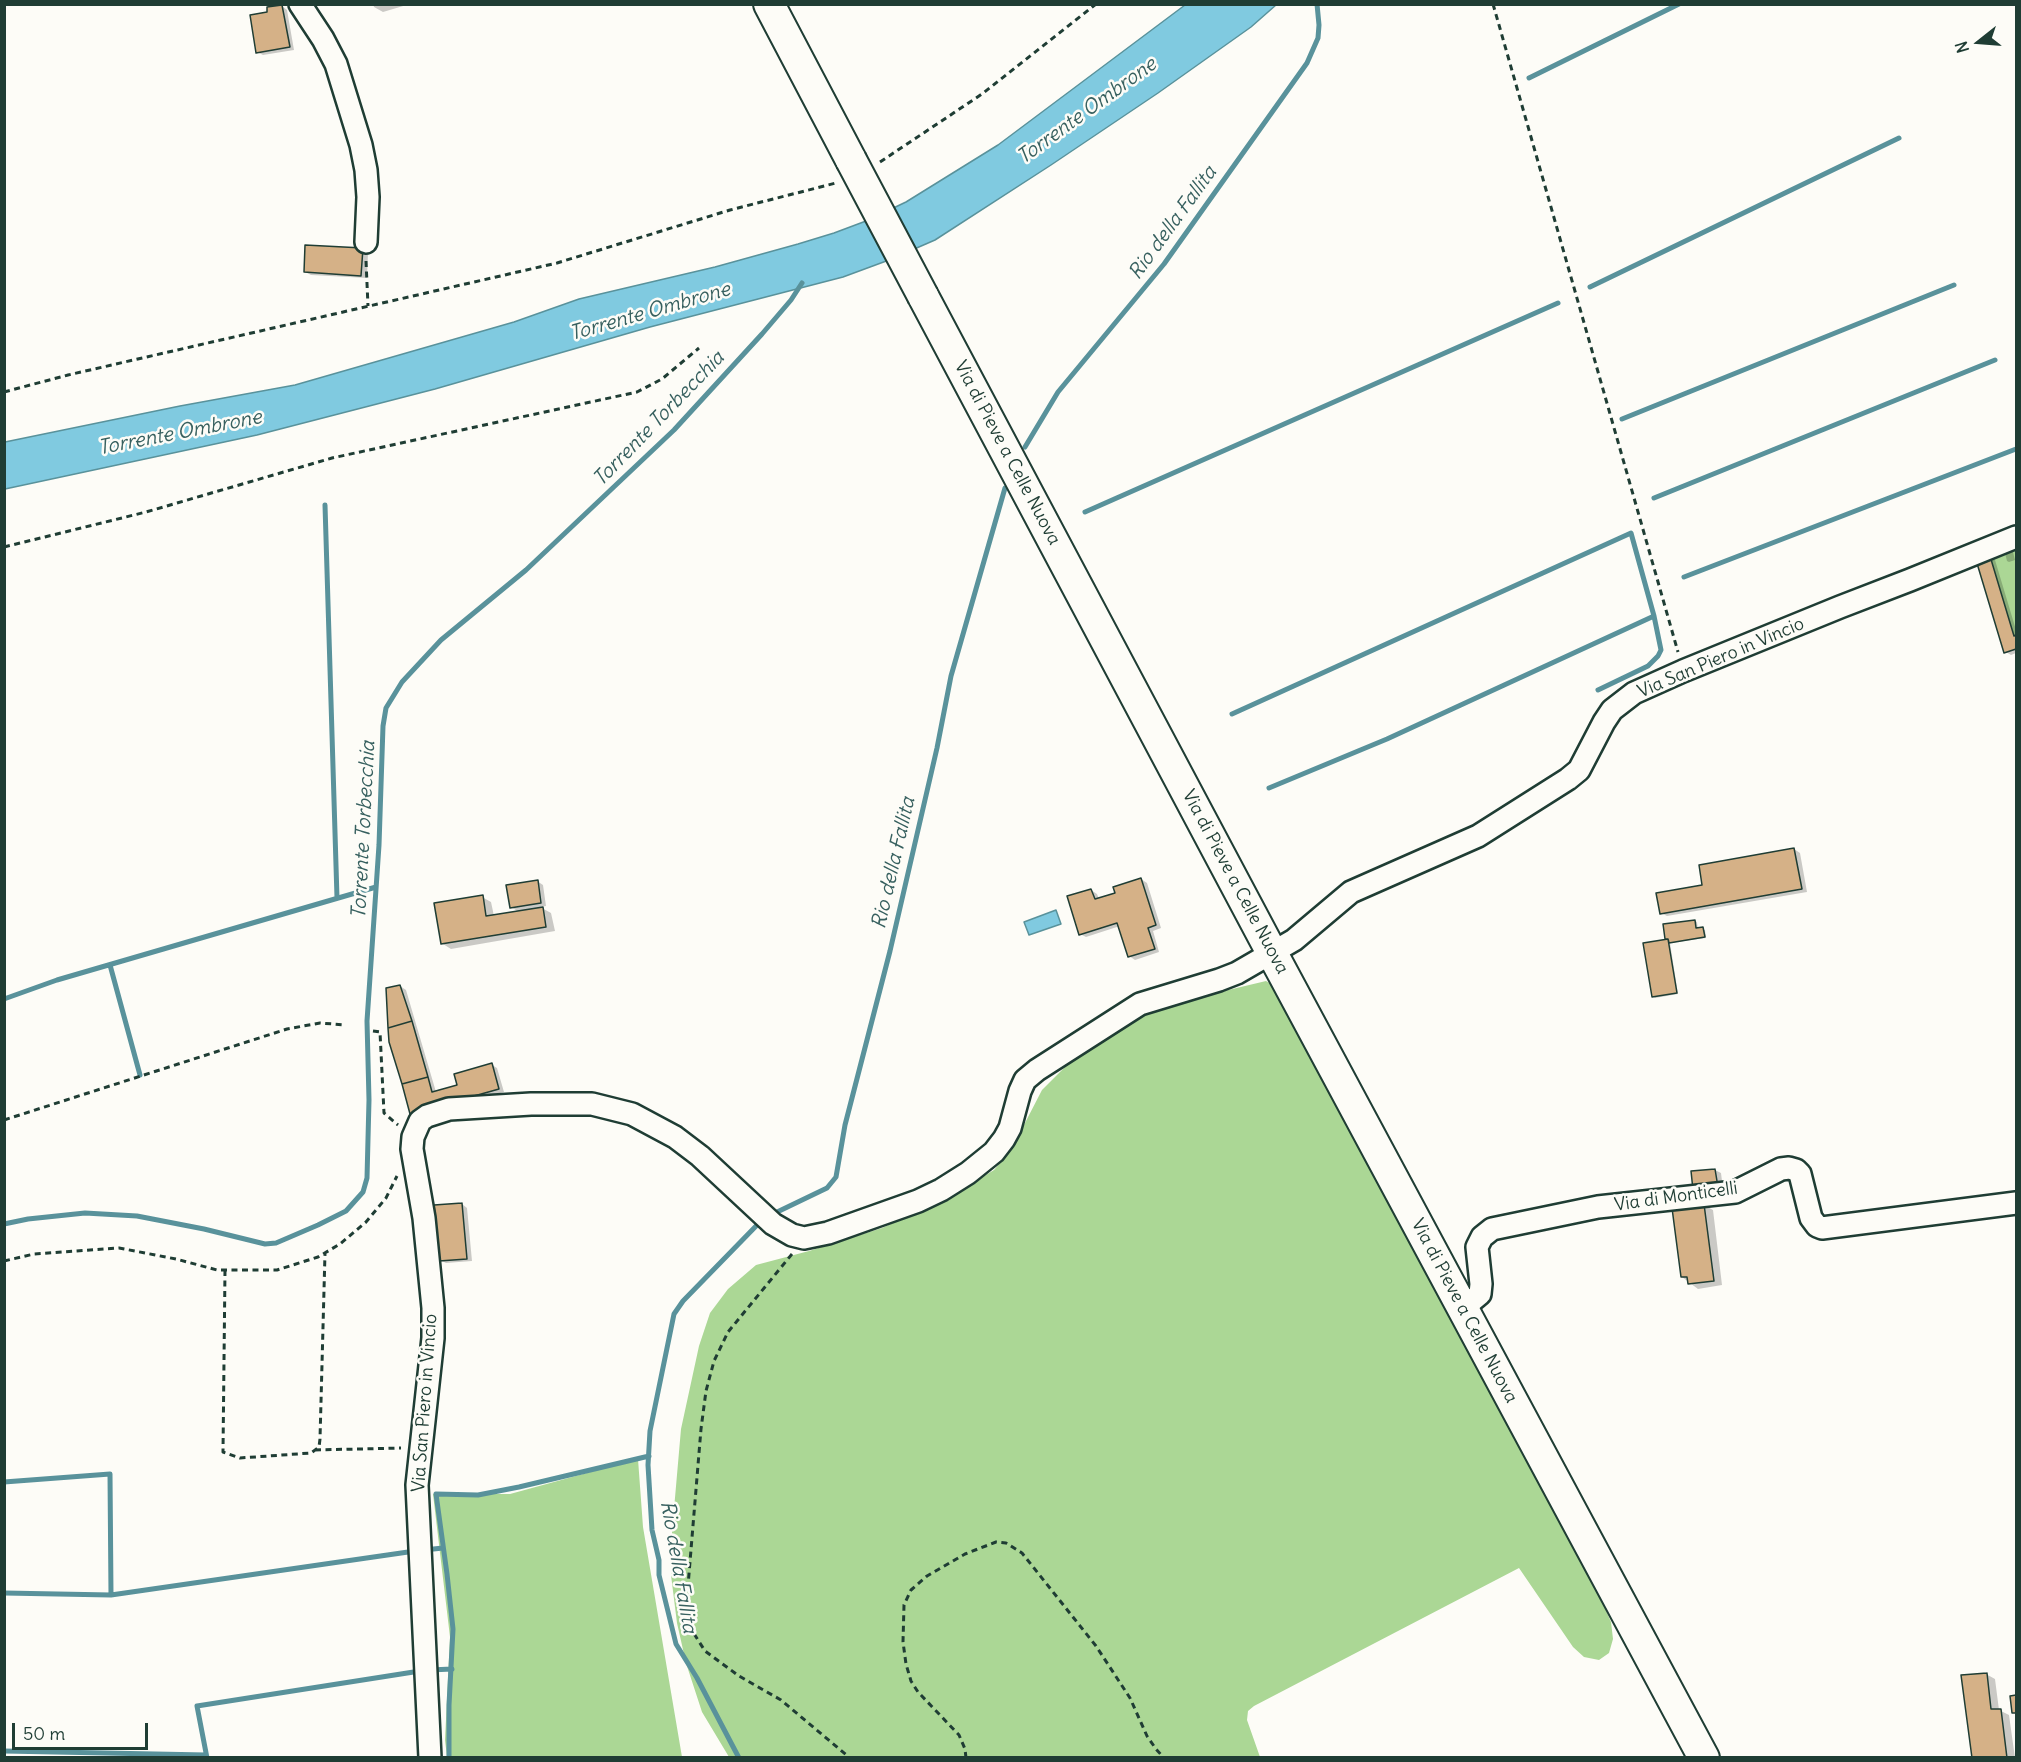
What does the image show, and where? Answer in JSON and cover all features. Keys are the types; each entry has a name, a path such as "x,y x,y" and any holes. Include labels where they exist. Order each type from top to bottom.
{"main road":[{"name":"Via di Pieve a Celle Nuova","path":"769,4 854,170 1704,1758"}],"street":[{"path":"300,4 336,64 358,135 366,170 368,197 366,242"},
{"name":"Via San Piero in Vincio","path":"804,1238 828,1233 918,1201 941,1190 982,1163 1004,1139 1010,1128 1025,1080 1037,1071 1140,1004 1219,980 1272,953 1294,940 1351,892 1478,836 1568,779 1579,770 1612,710 1634,693 1683,671 2016,537"},
{"path":"413,1137 420,1121 427,1116 449,1109 577,1102 614,1108 646,1120 675,1137 700,1156 773,1224 792,1235 804,1238"},
{"name":"Via San Piero in Vincio","path":"413,1137 412,1149 424,1218 433,1308 433,1338 417,1485 430,1758"},
{"name":"Via di Monticelli","path":"1462,1309 1480,1294 1477,1247 1482,1237 1492,1229 1598,1207 1735,1191 1781,1168 1796,1170 1800,1174 1811,1218 1817,1227 1822,1228 2016,1203"}],"path":[{"path":"4,392 68,375 557,263 854,170 982,94 1096,4"},
{"path":"1493,4 1683,671"},
{"path":"366,242 368,306"},
{"path":"4,547 146,512 332,458 637,392 662,379 699,348"},
{"path":"4,1120 287,1029 320,1023 346,1024"},
{"path":"4,1261 34,1254 119,1248 225,1270 277,1270 311,1260 340,1244 366,1222 386,1198 413,1137 384,1113 380,1032 374,1031"},
{"path":"804,1238 728,1332 714,1361 706,1391 701,1429 687,1615 691,1629 705,1652 739,1676 781,1700 850,1758"},
{"path":"225,1270 223,1452 240,1458 311,1453 319,1447 320,1439 325,1253"},
{"path":"315,1450 421,1448"},
{"path":"966,1758 959,1735 918,1692 911,1681 903,1642 903,1605 911,1590 927,1576 965,1554 996,1542 1006,1543 1022,1553 1096,1646 1130,1698 1147,1736 1164,1758"},
{"path":"1219,1758 1232,1758"}],"green space":[{"path":"2016,547 2016,649 2004,653 1976,560"},
{"path":"1266,981 1276,987 1604,1606 1611,1622 1613,1639 1609,1653 1599,1660 1584,1657 1573,1647 1519,1568 1254,1706 1248,1711 1247,1720 1260,1757 729,1757 702,1712 686,1663 677,1623 671,1575 672,1532 681,1429 699,1346 710,1313 728,1289 756,1265 882,1228 948,1198 994,1170 1011,1150 1042,1090 1068,1064 1128,1024 1161,1006"},
{"path":"638,1459 643,1527 682,1757 447,1757 445,1740 450,1637 433,1494 510,1494"}],"water":[{"name":"Torrente Ombrone","path":"1185,5 1276,5 1251,27 1051,165 935,240 889,260 843,277 650,327 435,389 257,435 5,489 5,442 295,385 514,322 579,299 715,267 798,244 866,221 906,202 998,145"},
{"path":"1056,910 1061,924 1029,935 1024,922"}],"building":[{"path":"282,5 290,47 256,53 250,15 267,12 267,7"},
{"path":"305,245 363,248 361,276 304,272"},
{"path":"1990,556 2014,636 2016,635 2016,649 2004,653 1976,560"},
{"path":"1794,848 1802,889 1660,914 1656,893 1702,885 1699,865"},
{"path":"1141,878 1156,925 1148,928 1155,949 1128,957 1117,923 1079,935 1067,896 1091,889 1095,899 1115,893 1113,887"},
{"path":"538,880 541,903 510,908 506,885"},
{"path":"483,895 486,916 543,907 546,927 441,944 434,903"},
{"path":"1695,920 1696,928 1703,927 1705,937 1669,943 1668,939 1665,939 1663,924"},
{"path":"1668,939 1677,993 1652,997 1643,943"},
{"path":"400,985 412,1021 388,1028 386,988"},
{"path":"412,1021 428,1077 402,1084 389,1042 388,1028"},
{"path":"492,1063 499,1089 410,1114 402,1084 428,1077 432,1092 457,1085 454,1074"},
{"path":"1715,1169 1718,1187 1693,1190 1691,1171"},
{"path":"462,1203 467,1259 439,1261 434,1205"},
{"path":"1704,1204 1714,1281 1688,1284 1687,1277 1681,1277 1672,1208"},
{"path":"1987,1673 1991,1709 2001,1709 2007,1758 1972,1758 1961,1675"},
{"path":"2016,1695 2016,1713 2012,1713 2010,1696"}],"waterway":[{"name":"Rio della Fallita","path":"1025,447 1058,392 1164,264 1307,63 1318,38 1317,4"},
{"path":"1529,78 1679,4"},
{"path":"1590,287 1899,138"},
{"name":"Torrente Torbecchia","path":"4,1224 85,1213 137,1216 265,1244 276,1243 346,1211 363,1192 367,1178 369,1100 367,1021 379,845 383,726 386,708 402,682 441,640 526,570 674,430 762,334 791,300 802,283"},
{"path":"1622,419 1954,285"},
{"path":"1085,512 1558,303"},
{"path":"1654,498 1995,360"},
{"path":"1684,577 2016,449"},
{"name":"Rio della Fallita","path":"775,1213 827,1188 836,1177 845,1125 890,951 937,748 951,676 1005,488"},
{"path":"325,505 337,898"},
{"path":"1232,714 1631,533 1661,650 1648,666 1598,690"},
{"path":"1269,788 1387,739 1654,616"},
{"path":"4,999 57,980 376,887"},
{"path":"110,965 140,1075"},
{"name":"Rio della Fallita","path":"739,1758 697,1678 676,1644 659,1575 659,1560 652,1530 648,1465 650,1431 674,1314 683,1301 759,1223"},
{"path":"449,1758 453,1629 436,1494 478,1495 649,1456"},
{"path":"4,1482 110,1474 111,1595"},
{"path":"424,1550 443,1548"},
{"path":"4,1593 111,1595 415,1551"},
{"path":"430,1670 452,1669"},
{"path":"207,1758 197,1706 420,1671"},
{"path":"4,1751 206,1755"}]}
